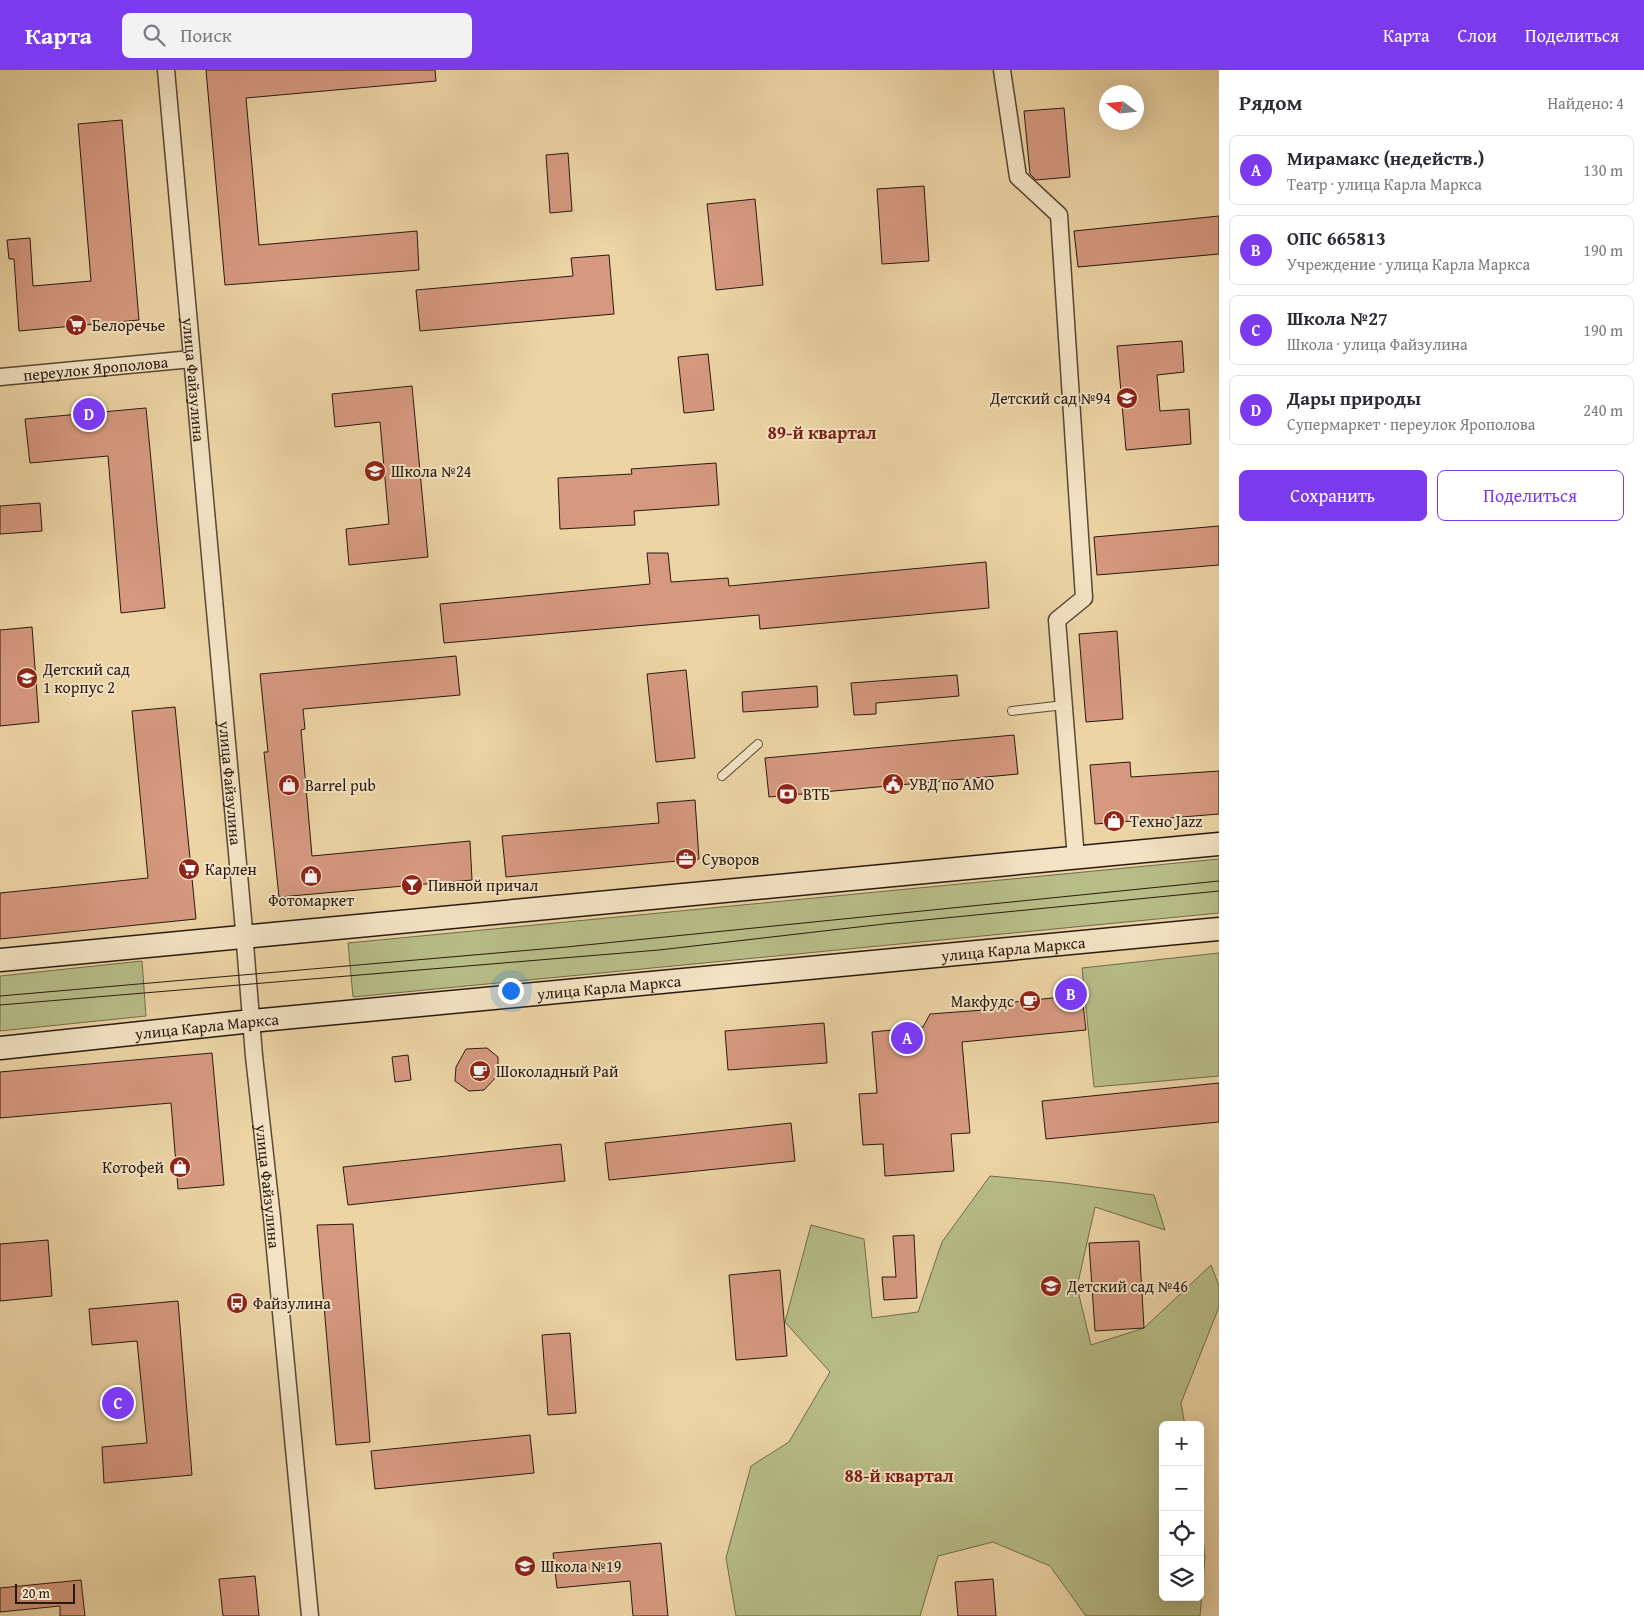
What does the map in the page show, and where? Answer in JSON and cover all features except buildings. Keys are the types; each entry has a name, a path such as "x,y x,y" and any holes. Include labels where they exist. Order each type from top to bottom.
{"main road":[{"path":"0,960 1219,844"},
{"name":"улица Карла Маркса","path":"0,1048 252,1021 1219,929"}],"street":[{"name":"улица Файзулина","path":"166,70 252,1021 310,1616"},
{"path":"1002,70 1018,177 1059,215 1084,598 1057,620 1076,859"},
{"name":"переулок Ярополова","path":"0,377 192,359"}],"lane":[{"path":"1012,711 1064,706"},
{"path":"722,776 758,744"}],"green space":[{"path":"1219,859 1219,913 353,997 348,943"},
{"path":"1219,953 1219,1076 1094,1087 1082,968"},
{"path":"142,961 146,1016 0,1031 0,976"},
{"path":"990,1176 1065,1183 1154,1195 1165,1230 1095,1207 1077,1287 1091,1345 1144,1328 1211,1265 1219,1286 1219,1307 1181,1403 1184,1421 1159,1421 1159,1601 1201,1601 1200,1616 1086,1616 1050,1566 993,1542 938,1556 920,1616 736,1616 726,1558 751,1466 789,1442 830,1372 785,1322 811,1225 864,1239 872,1318 918,1312 942,1242"}],"tram line":[{"path":"0,996 566,947 1219,881"},
{"path":"0,1005 659,950 884,924 1219,891"}],"place":[{"name":"Белоречье","path":"76,325"},
{"name":"Детский сад №94","path":"1127,398"},
{"name":"Дары природы","path":"89,414"},
{"name":"Школа №24","path":"375,471"},
{"name":"Детский сад 1 корпус 2","path":"27,678"},
{"name":"УВД по АМО","path":"893,784"},
{"name":"Barrel pub","path":"289,785"},
{"name":"ВТБ","path":"787,794"},
{"name":"Техно Jazz","path":"1114,821"},
{"name":"Суворов","path":"686,859"},
{"name":"Карлен","path":"189,869"},
{"name":"Фотомаркет","path":"311,876"},
{"name":"Пивной причал","path":"412,885"},
{"name":"ОПС 665813","path":"1071,994"},
{"name":"Макфудс","path":"1030,1001"},
{"name":"Мирамакс (недейств.)","path":"907,1038"},
{"name":"Шоколадный Рай","path":"480,1071"},
{"name":"Котофей","path":"180,1167"},
{"name":"Детский сад №46","path":"1051,1286"},
{"name":"Файзулина","path":"237,1303"},
{"name":"Школа №27","path":"118,1403"},
{"name":"Школа №19","path":"525,1566"}],"district":[{"name":"89-й квартал","path":"822,432"},
{"name":"88-й квартал","path":"899,1475"}]}
